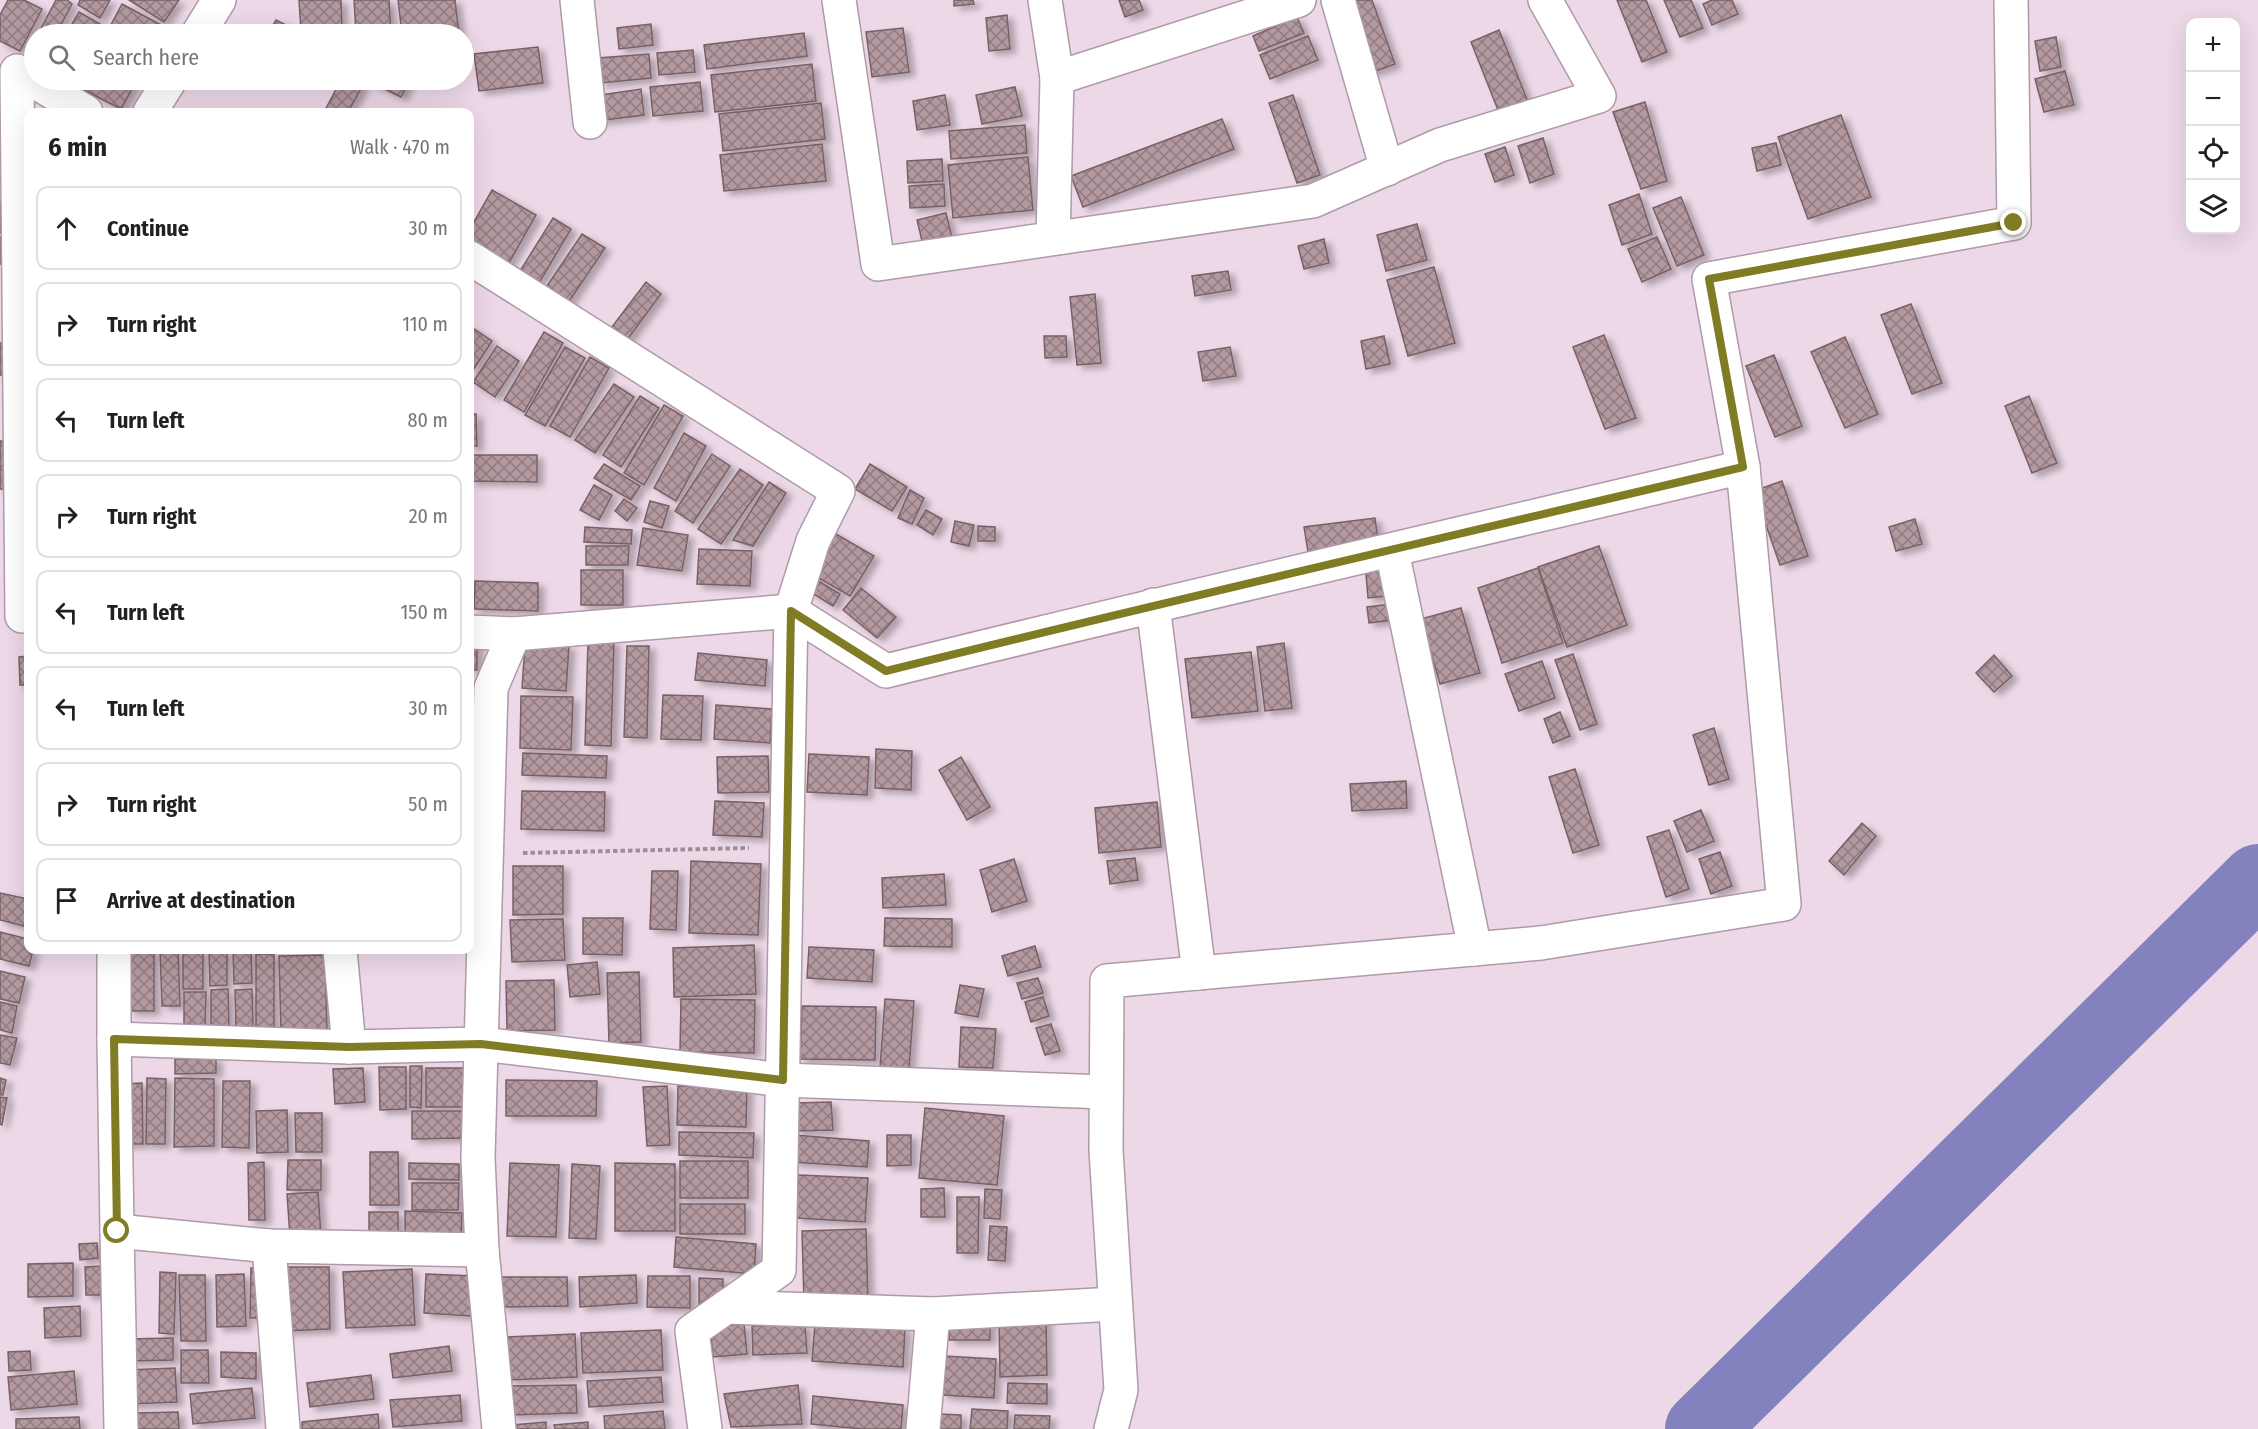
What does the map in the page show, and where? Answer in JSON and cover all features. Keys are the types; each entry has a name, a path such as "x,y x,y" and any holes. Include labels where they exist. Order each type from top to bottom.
{"street":[{"path":"204,24 219,0"},
{"path":"577,0 590,122"},
{"path":"839,0 878,264 1313,201 1440,144 1599,96 1545,0"},
{"path":"1045,0 1057,78 1053,238"},
{"path":"1057,78 1299,0"},
{"path":"1338,0 1387,169"},
{"path":"1111,1429 1121,1390 1106,1150 1107,981 1541,942 1784,904 1743,467 1709,279 2014,223 2011,0"},
{"path":"17,617 8,70 24,79"},
{"path":"45,90 79,108"},
{"path":"152,108 164,90"},
{"path":"474,261 838,492 813,541 791,611 779,1270 692,1330 705,1429"},
{"path":"474,632 514,634 791,611 886,671 1153,605 1392,551 1743,467"},
{"path":"1392,551 1475,949"},
{"path":"1153,605 1199,973"},
{"path":"499,1429 482,1250 478,1157 490,688 514,634"},
{"path":"114,954 121,1429"},
{"path":"340,954 349,1047"},
{"path":"114,1039 349,1047 481,1044 783,1080 1106,1092"},
{"path":"117,1231 269,1246 482,1250"},
{"path":"269,1246 283,1429"},
{"path":"726,1307 933,1314 1115,1304"},
{"path":"923,1429 933,1314"}],"path":[{"path":"486,854 788,848"}],"building":[{"path":"8,0 24,0 42,9 34,24 24,24 24,43 20,51 0,41 0,15"},
{"path":"56,0 67,0 72,4 61,24 43,24"},
{"path":"80,0 110,0 100,18 78,5"},
{"path":"129,0 179,0 164,22"},
{"path":"299,0 341,0 342,24 301,24"},
{"path":"354,0 389,0 390,24 355,24"},
{"path":"398,0 455,0 458,24 401,24"},
{"path":"954,0 973,0 974,4 954,6"},
{"path":"1119,0 1139,0 1143,10 1125,17"},
{"path":"1343,0 1372,0 1395,64 1359,77"},
{"path":"1617,0 1646,0 1667,52 1642,62"},
{"path":"1664,0 1691,0 1703,28 1680,37"},
{"path":"1712,0 1732,0 1738,14 1712,25 1703,4"},
{"path":"122,4 159,24 111,24"},
{"path":"79,12 100,24 72,24"},
{"path":"1007,15 1010,49 989,51 986,18"},
{"path":"1297,17 1304,33 1259,51 1253,36"},
{"path":"651,24 653,45 619,49 617,28"},
{"path":"903,28 909,72 872,77 866,32"},
{"path":"1499,30 1529,104 1500,115 1471,42"},
{"path":"804,33 807,56 707,69 704,45"},
{"path":"1308,36 1318,60 1270,79 1260,55"},
{"path":"2056,37 2061,67 2040,71 2035,41"},
{"path":"538,47 543,83 479,91 474,54"},
{"path":"693,50 695,72 659,75 657,53"},
{"path":"649,54 651,78 600,83 598,58"},
{"path":"812,64 816,101 715,112 711,75"},
{"path":"2065,71 2074,105 2044,112 2035,79"},
{"path":"700,82 703,111 653,116 650,87"},
{"path":"1015,87 1022,116 982,124 976,95"},
{"path":"641,89 644,115 597,121 594,96"},
{"path":"84,90 131,90 122,108"},
{"path":"336,90 360,90 350,108 326,108"},
{"path":"387,90 405,90 401,97"},
{"path":"945,95 950,125 917,130 913,101"},
{"path":"1293,95 1320,175 1297,183 1269,103"},
{"path":"1645,102 1667,181 1641,189 1613,112"},
{"path":"821,103 825,139 723,151 719,114"},
{"path":"1841,115 1871,197 1808,219 1778,137"},
{"path":"1222,119 1234,149 1083,207 1071,176"},
{"path":"1025,125 1027,153 951,159 949,131"},
{"path":"1543,138 1554,174 1530,183 1518,146"},
{"path":"1776,143 1781,165 1757,171 1752,148"},
{"path":"822,144 826,181 724,191 720,155"},
{"path":"1505,147 1514,175 1495,182 1485,154"},
{"path":"1028,157 1033,210 953,218 948,165"},
{"path":"942,159 943,181 908,183 907,161"},
{"path":"944,184 945,206 910,208 909,186"},
{"path":"492,190 536,215 501,277 474,261 474,222"},
{"path":"1639,194 1652,234 1622,245 1609,205"},
{"path":"1681,197 1704,255 1677,266 1653,208"},
{"path":"0,202 3,202 3,233 0,233"},
{"path":"946,213 952,238 923,245 917,220"},
{"path":"553,218 571,229 539,283 520,271"},
{"path":"1417,224 1427,260 1386,271 1377,235"},
{"path":"582,234 605,248 568,303 545,289"},
{"path":"4,236 4,264 0,264 0,237"},
{"path":"1657,237 1671,269 1642,282 1628,249"},
{"path":"1324,239 1329,263 1304,269 1298,246"},
{"path":"1434,267 1455,343 1408,356 1387,280"},
{"path":"1228,271 1231,290 1195,296 1192,276"},
{"path":"646,282 661,294 624,344 608,332"},
{"path":"1095,294 1101,363 1077,365 1070,297"},
{"path":"1911,304 1942,383 1912,394 1881,315"},
{"path":"474,329 492,341 474,369"},
{"path":"544,332 563,343 524,412 504,400"},
{"path":"1604,335 1636,418 1605,429 1573,347"},
{"path":"1044,336 1066,336 1067,357 1045,358"},
{"path":"1384,336 1390,364 1366,369 1361,341"},
{"path":"1845,337 1878,414 1845,428 1811,352"},
{"path":"0,343 7,343 8,375 0,375"},
{"path":"497,346 519,361 495,397 474,380"},
{"path":"565,347 585,358 545,426 525,415"},
{"path":"1230,347 1236,376 1203,381 1198,352"},
{"path":"1774,355 1802,426 1775,437 1746,366"},
{"path":"590,357 609,368 570,437 550,426"},
{"path":"614,384 634,397 595,453 575,440"},
{"path":"640,396 659,408 621,467 603,455"},
{"path":"2029,396 2057,463 2032,473 2005,406"},
{"path":"664,405 683,416 644,485 624,473"},
{"path":"474,414 476,414 477,446 474,446"},
{"path":"684,433 706,446 676,501 654,488"},
{"path":"0,441 3,441 5,489 0,489"},
{"path":"712,454 730,466 693,523 675,511"},
{"path":"474,455 537,455 537,482 474,481"},
{"path":"604,464 640,486 631,500 594,478"},
{"path":"870,464 907,487 892,511 855,489"},
{"path":"740,469 763,485 721,544 698,529"},
{"path":"1782,481 1808,556 1780,565 1754,491"},
{"path":"769,482 786,493 753,546 733,540"},
{"path":"594,485 612,495 599,520 580,510"},
{"path":"910,490 924,498 912,524 898,518"},
{"path":"624,499 637,508 627,521 615,511"},
{"path":"650,501 669,506 662,528 644,522"},
{"path":"926,510 942,519 933,535 917,525"},
{"path":"1375,518 1379,548 1309,558 1304,527"},
{"path":"1915,519 1922,544 1896,551 1889,527"},
{"path":"955,521 974,525 969,546 951,542"},
{"path":"978,526 995,527 995,541 978,541"},
{"path":"585,527 632,530 631,544 584,542"},
{"path":"643,528 688,535 682,571 637,565"},
{"path":"829,530 874,556 850,596 805,570"},
{"path":"586,546 629,546 628,565 586,565"},
{"path":"1599,546 1627,625 1567,647 1538,567"},
{"path":"699,549 752,551 750,586 697,584"},
{"path":"1384,561 1387,596 1368,598 1365,562"},
{"path":"1538,568 1563,643 1502,663 1478,588"},
{"path":"581,570 623,570 623,605 581,605"},
{"path":"803,572 840,594 833,606 796,583"},
{"path":"475,581 538,583 538,611 474,609"},
{"path":"861,588 896,617 877,638 843,610"},
{"path":"1391,604 1393,620 1369,623 1367,607"},
{"path":"1461,608 1480,673 1440,684 1421,619"},
{"path":"474,641 477,641 477,670 474,670"},
{"path":"588,641 614,641 611,746 585,745"},
{"path":"1284,643 1292,708 1265,711 1257,647"},
{"path":"525,644 569,646 566,691 522,688"},
{"path":"627,646 649,646 647,738 624,737"},
{"path":"1251,652 1258,711 1192,718 1185,659"},
{"path":"698,653 767,660 765,686 695,680"},
{"path":"1573,654 1597,724 1580,730 1555,660"},
{"path":"1994,655 2012,676 1994,692 1976,673"},
{"path":"24,656 24,685 20,685 19,657"},
{"path":"1542,661 1555,698 1519,711 1505,674"},
{"path":"663,695 703,696 701,740 661,739"},
{"path":"521,696 573,697 571,750 520,748"},
{"path":"716,705 772,709 770,743 714,739"},
{"path":"1560,712 1570,736 1553,743 1544,719"},
{"path":"1714,728 1729,779 1709,785 1693,735"},
{"path":"876,749 912,751 911,790 875,788"},
{"path":"474,751 475,751 477,777 474,777"},
{"path":"523,753 607,756 606,778 522,775"},
{"path":"809,754 869,757 867,795 807,792"},
{"path":"768,756 769,792 718,793 717,757"},
{"path":"961,757 990,807 967,820 939,770"},
{"path":"1575,769 1599,845 1573,853 1549,777"},
{"path":"1406,781 1407,808 1352,811 1350,784"},
{"path":"522,791 605,792 604,831 521,829"},
{"path":"715,801 764,803 762,837 713,835"},
{"path":"1157,802 1161,847 1099,853 1095,808"},
{"path":"1701,810 1714,841 1687,852 1674,821"},
{"path":"1862,823 1876,836 1844,875 1829,861"},
{"path":"1669,830 1689,889 1666,897 1647,837"},
{"path":"1720,852 1732,886 1711,894 1699,859"},
{"path":"1135,858 1138,880 1110,884 1107,861"},
{"path":"1014,859 1027,901 992,912 980,870"},
{"path":"691,861 761,864 758,935 689,933"},
{"path":"513,866 563,866 563,914 513,915"},
{"path":"652,871 678,871 676,930 650,929"},
{"path":"944,874 946,905 883,908 882,878"},
{"path":"0,893 24,898 24,926 0,920"},
{"path":"583,918 623,918 622,955 583,954"},
{"path":"885,918 952,919 952,947 884,946"},
{"path":"563,919 565,960 512,962 510,920"},
{"path":"0,932 24,938 24,954 32,954 29,966 0,959"},
{"path":"754,945 756,994 674,997 673,948"},
{"path":"1035,946 1041,967 1008,976 1002,956"},
{"path":"809,947 874,950 872,982 807,978"},
{"path":"129,954 154,954 154,1011 129,1011"},
{"path":"160,954 178,954 180,1006 162,1006"},
{"path":"183,954 203,954 203,989 183,989"},
{"path":"209,954 227,954 227,985 210,986"},
{"path":"233,954 251,954 252,983 234,984"},
{"path":"256,954 274,954 274,1032 256,1033"},
{"path":"325,955 327,1032 281,1033 279,956"},
{"path":"597,962 600,994 570,997 567,965"},
{"path":"0,971 25,977 19,1003 0,999"},
{"path":"639,972 641,1042 609,1043 607,973"},
{"path":"1038,978 1043,993 1022,999 1017,983"},
{"path":"554,980 555,1030 507,1031 506,981"},
{"path":"960,985 984,989 978,1017 955,1013"},
{"path":"228,989 229,1026 211,1026 211,990"},
{"path":"252,989 253,1026 236,1027 235,990"},
{"path":"184,992 206,992 205,1025 184,1024"},
{"path":"1043,997 1049,1016 1031,1022 1025,1002"},
{"path":"681,999 755,1000 754,1053 680,1052"},
{"path":"885,999 914,1001 909,1070 880,1068"},
{"path":"0,1002 17,1006 12,1033 0,1030"},
{"path":"802,1006 876,1007 875,1060 800,1059"},
{"path":"1051,1024 1060,1051 1045,1055 1036,1028"},
{"path":"961,1027 996,1029 993,1068 959,1067"},
{"path":"0,1035 17,1038 10,1065 0,1063"},
{"path":"216,1058 216,1073 175,1074 175,1059"},
{"path":"410,1066 422,1066 421,1108 410,1107"},
{"path":"379,1067 406,1067 406,1109 380,1110"},
{"path":"363,1068 365,1102 335,1104 333,1069"},
{"path":"426,1068 465,1068 465,1107 426,1107"},
{"path":"0,1078 6,1080 3,1095 0,1095"},
{"path":"147,1078 166,1079 165,1144 146,1144"},
{"path":"175,1078 214,1079 214,1146 174,1147"},
{"path":"506,1080 597,1081 596,1116 506,1116"},
{"path":"223,1081 250,1081 249,1148 222,1147"},
{"path":"142,1083 143,1144 123,1144 122,1084"},
{"path":"667,1086 670,1145 647,1146 643,1087"},
{"path":"678,1086 747,1088 746,1127 677,1125"},
{"path":"0,1097 7,1098 2,1125 0,1124"},
{"path":"831,1102 833,1130 796,1131 795,1103"},
{"path":"925,1108 1004,1116 997,1185 919,1178"},
{"path":"287,1110 288,1152 257,1153 256,1111"},
{"path":"412,1111 465,1111 464,1138 412,1139"},
{"path":"295,1113 322,1113 322,1152 296,1152"},
{"path":"679,1132 754,1133 753,1158 679,1155"},
{"path":"794,1135 869,1141 867,1167 792,1162"},
{"path":"887,1135 911,1135 911,1165 887,1166"},
{"path":"370,1152 398,1152 399,1205 370,1205"},
{"path":"288,1160 321,1160 321,1190 287,1190"},
{"path":"680,1161 748,1161 748,1198 680,1198"},
{"path":"264,1162 265,1220 249,1220 248,1163"},
{"path":"409,1163 459,1164 459,1180 409,1179"},
{"path":"510,1163 559,1165 556,1237 507,1236"},
{"path":"615,1163 675,1164 675,1231 615,1231"},
{"path":"572,1164 600,1166 596,1239 569,1238"},
{"path":"798,1175 868,1178 865,1222 796,1218"},
{"path":"412,1183 459,1183 458,1210 412,1210"},
{"path":"944,1188 945,1217 921,1217 921,1189"},
{"path":"985,1189 1002,1190 1000,1219 984,1218"},
{"path":"318,1192 321,1236 290,1237 287,1194"},
{"path":"957,1197 979,1197 978,1253 957,1253"},
{"path":"680,1204 745,1204 745,1234 680,1234"},
{"path":"405,1211 462,1213 461,1236 405,1234"},
{"path":"369,1212 398,1212 398,1235 369,1236"},
{"path":"990,1226 1007,1227 1005,1261 988,1260"},
{"path":"866,1229 868,1301 804,1302 802,1231"},
{"path":"676,1237 756,1244 754,1274 674,1267"},
{"path":"97,1243 98,1258 80,1260 79,1244"},
{"path":"73,1263 73,1296 28,1297 28,1264"},
{"path":"104,1266 104,1295 86,1295 85,1267"},
{"path":"281,1267 329,1267 330,1329 282,1331"},
{"path":"251,1268 266,1268 265,1318 250,1318"},
{"path":"412,1269 415,1325 346,1328 343,1272"},
{"path":"160,1272 176,1273 174,1334 159,1333"},
{"path":"244,1274 246,1326 217,1327 216,1275"},
{"path":"426,1274 474,1276 472,1316 424,1313"},
{"path":"179,1275 205,1275 206,1341 181,1341"},
{"path":"636,1275 637,1303 580,1307 579,1277"},
{"path":"648,1276 690,1276 690,1308 647,1307"},
{"path":"502,1277 567,1277 568,1306 502,1307"},
{"path":"699,1278 723,1279 723,1306 699,1306"},
{"path":"80,1306 81,1336 45,1338 44,1308"},
{"path":"1046,1318 1047,1375 1000,1377 999,1319"},
{"path":"949,1319 990,1319 990,1340 949,1340"},
{"path":"815,1322 905,1328 903,1367 812,1361"},
{"path":"744,1324 747,1354 713,1357 710,1327"},
{"path":"805,1324 807,1353 753,1355 752,1326"},
{"path":"661,1330 663,1370 583,1373 581,1333"},
{"path":"575,1334 577,1377 509,1380 507,1337"},
{"path":"173,1338 173,1360 129,1361 129,1339"},
{"path":"449,1346 452,1371 393,1378 390,1354"},
{"path":"181,1350 208,1350 209,1383 181,1383"},
{"path":"30,1351 31,1370 9,1371 8,1352"},
{"path":"221,1352 256,1353 256,1379 221,1377"},
{"path":"944,1356 996,1359 994,1398 942,1395"},
{"path":"175,1368 177,1402 128,1404 126,1370"},
{"path":"74,1371 77,1404 11,1410 8,1377"},
{"path":"371,1375 374,1399 310,1407 307,1383"},
{"path":"661,1377 663,1402 589,1407 587,1381"},
{"path":"1008,1383 1047,1384 1047,1404 1007,1403"},
{"path":"576,1385 577,1413 511,1415 510,1386"},
{"path":"798,1385 802,1424 731,1427 724,1394"},
{"path":"252,1388 255,1418 193,1424 190,1394"},
{"path":"460,1395 462,1421 393,1427 390,1400"},
{"path":"813,1396 903,1405 901,1429 863,1429 811,1424"},
{"path":"972,1409 1008,1411 1007,1429 970,1429"},
{"path":"663,1411 665,1429 605,1429 604,1416"},
{"path":"178,1412 179,1429 136,1429 135,1413"},
{"path":"378,1414 379,1429 302,1429 302,1422"},
{"path":"939,1414 961,1415 961,1429 939,1429"},
{"path":"1015,1415 1050,1416 1049,1429 1014,1429"},
{"path":"79,1417 80,1429 16,1429 16,1419"},
{"path":"546,1422 546,1429 512,1429 512,1425"},
{"path":"588,1422 588,1429 555,1429 554,1425"}],"waterway":[{"path":"1701,1429 2258,880"}],"route":[{"path":"117,1231 114,1039 349,1047 481,1044 783,1080 791,611 886,671 1153,605 1392,551 1743,467 1709,279 2014,223"}]}
